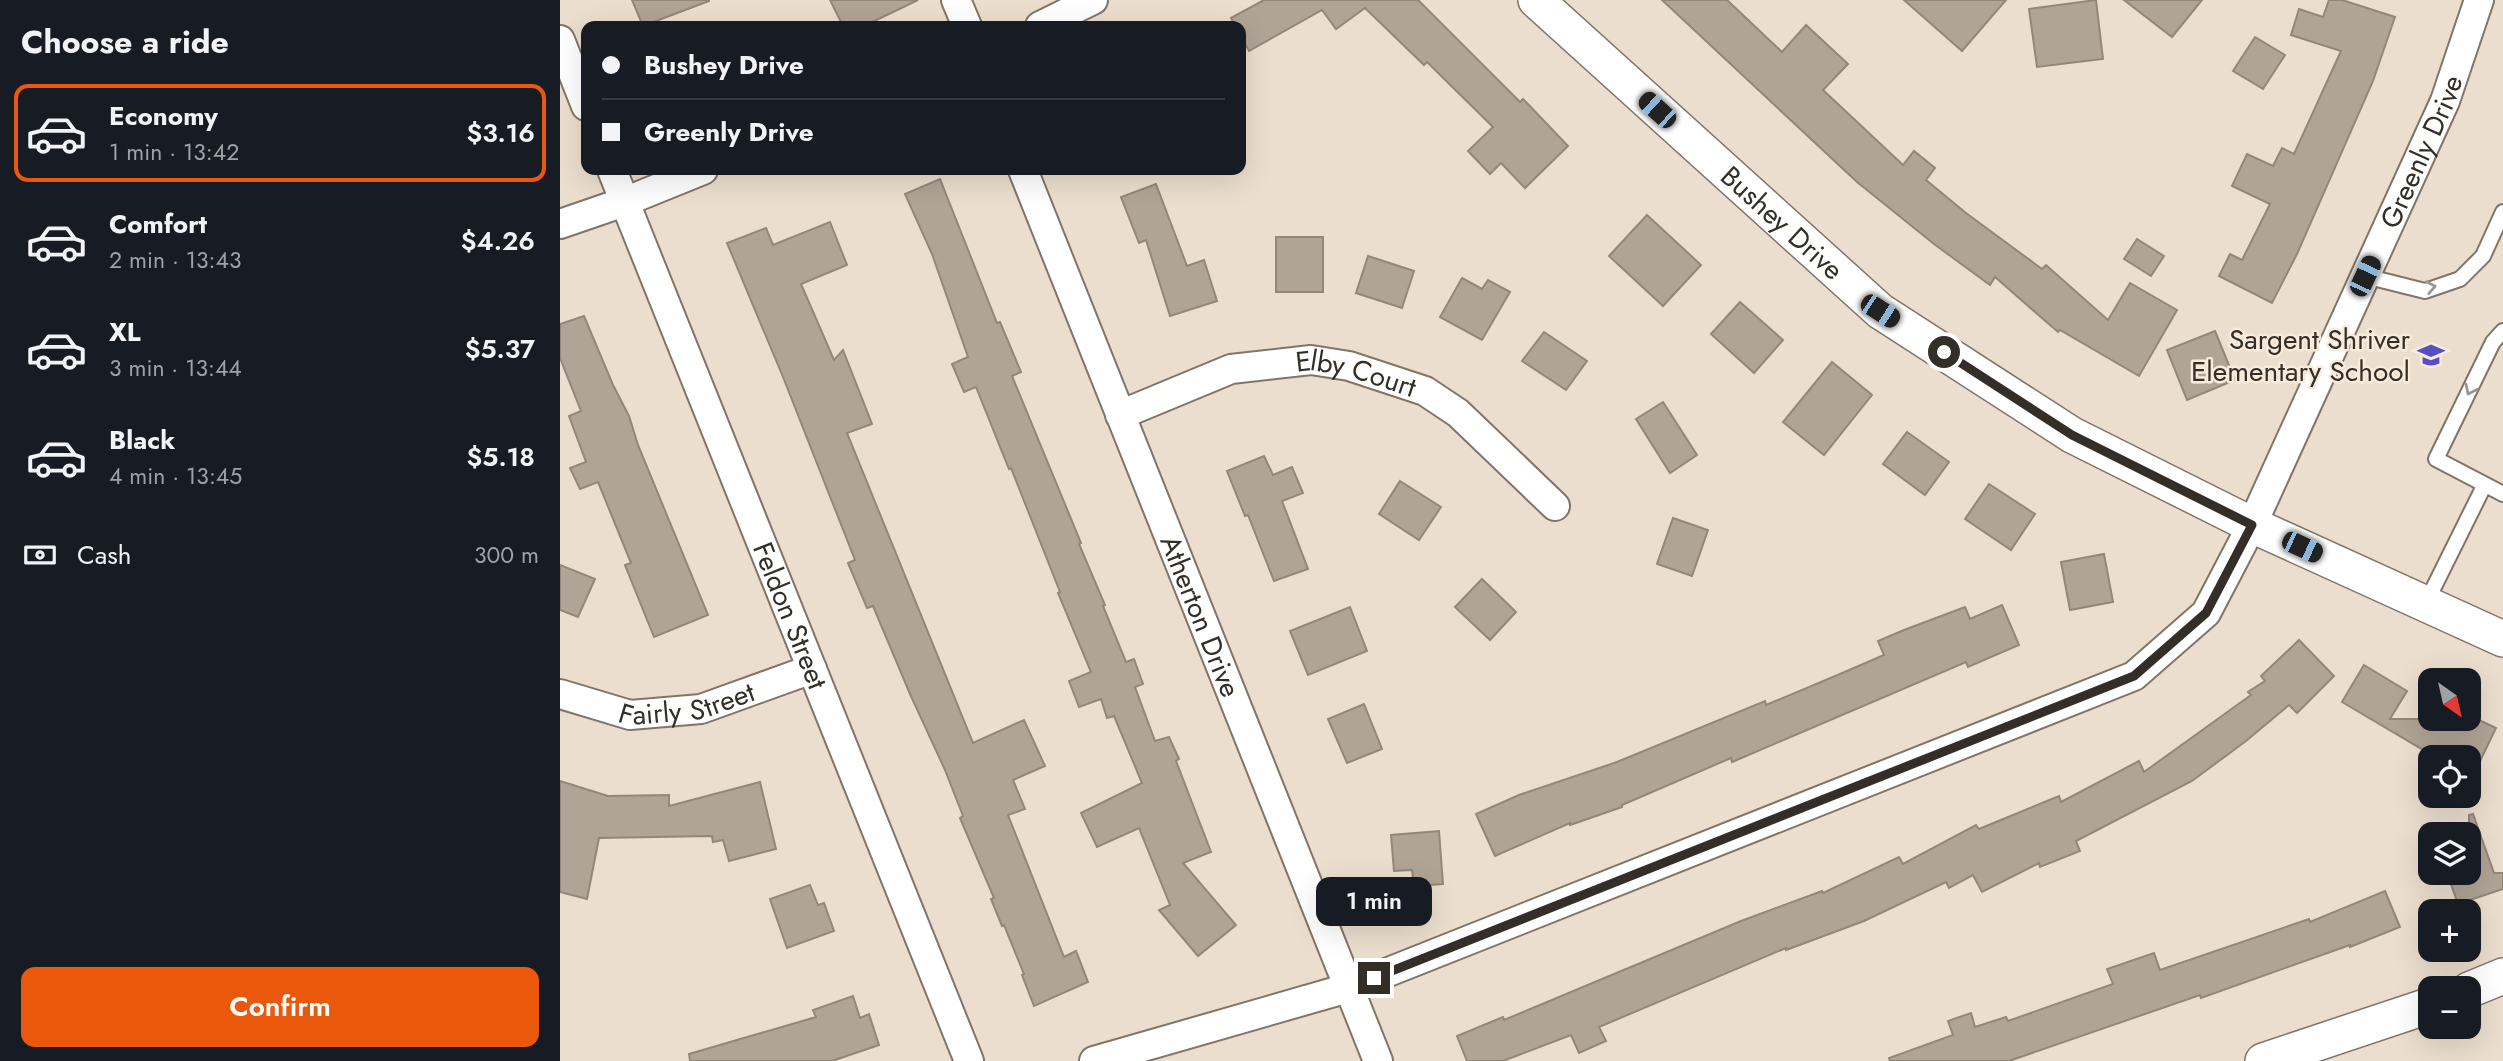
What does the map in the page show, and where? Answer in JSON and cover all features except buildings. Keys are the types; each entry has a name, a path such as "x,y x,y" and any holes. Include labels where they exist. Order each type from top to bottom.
{"street":[{"path":"956,0 965,21"},
{"path":"1050,21 1093,0"},
{"name":"Bushey Drive","path":"1536,0 1880,311 2072,435 2252,525 2503,639"},
{"name":"Greenly Drive","path":"1094,1061 1348,988 2134,676 2206,613 2252,525 2445,101 2480,0"},
{"path":"560,40 581,93"},
{"name":"Feldon Street","path":"614,175 969,1061"},
{"path":"560,223 624,202 691,175"},
{"name":"Atherton Drive","path":"1025,175 1378,1061"},
{"name":"Elby Court","path":"1120,415 1231,369 1311,360 1349,366 1425,391 1458,412 1555,506"},
{"name":"Fairly Street","path":"560,694 630,715 701,709 812,669"},
{"path":"2481,985 2503,976"},
{"path":"2263,1061 2418,1009"}],"lane":[{"path":"2365,276 2426,291 2460,279 2483,256 2503,212"},
{"path":"2503,331 2493,342 2436,459 2503,494"},
{"path":"2426,604 2484,485"}],"place":[{"name":"Sargent Shriver Elementary School","path":"2431,355"}],"route":[{"path":"1374,978 2134,676 2206,613 2252,525 2072,435 1944,352"}]}
